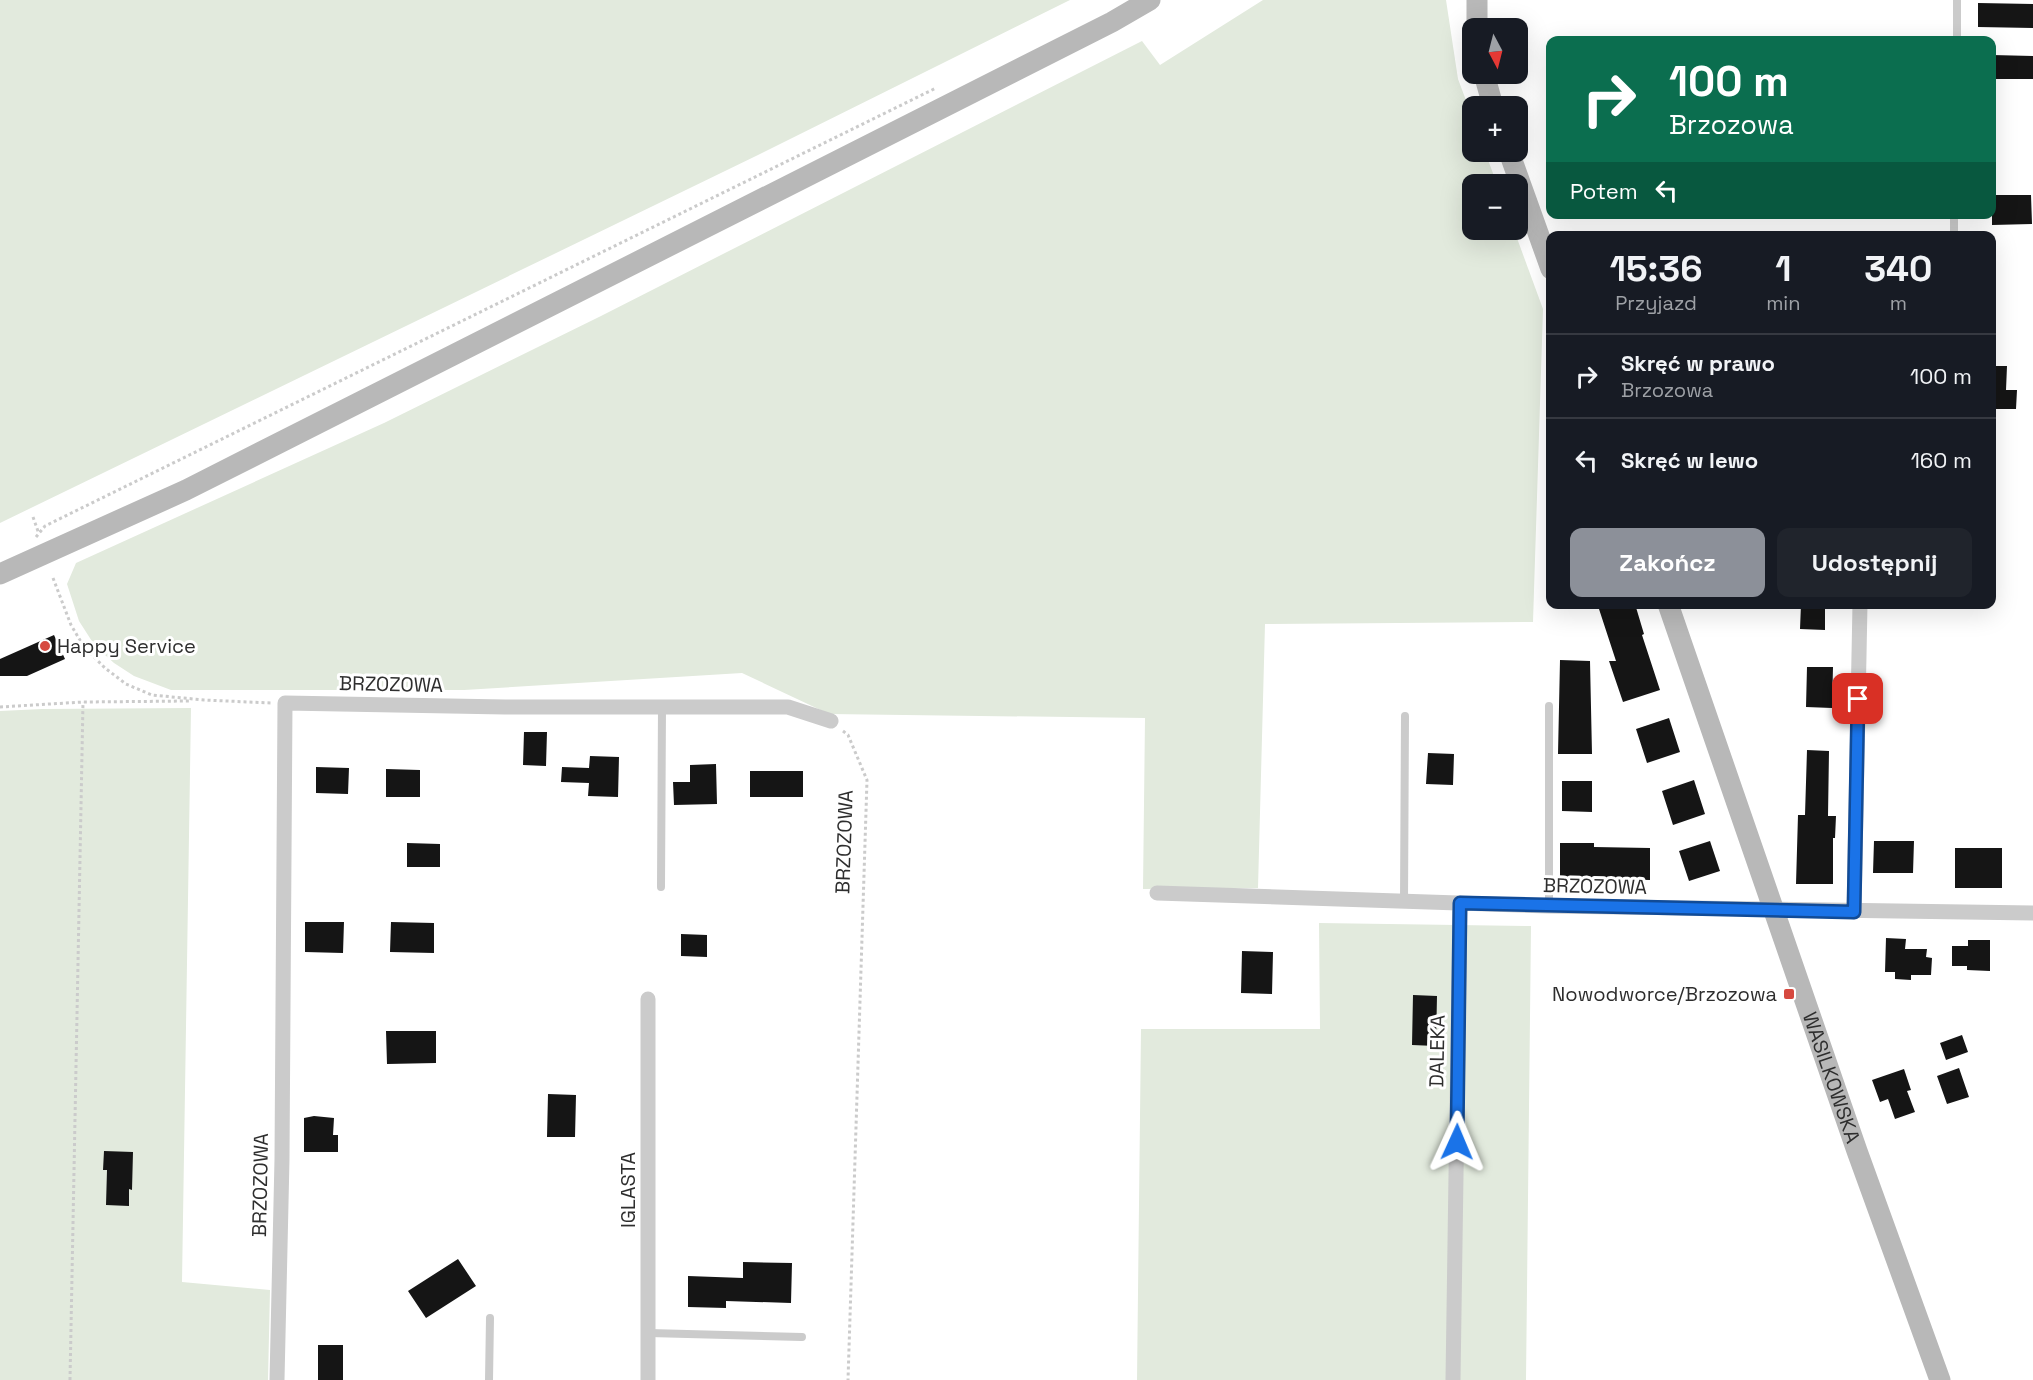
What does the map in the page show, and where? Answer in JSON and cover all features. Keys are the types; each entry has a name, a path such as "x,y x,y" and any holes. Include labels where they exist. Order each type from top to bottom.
{"main road":[{"path":"0,574 197,485 1069,44 1150,0"},
{"path":"1477,0 1478,18"},
{"path":"1513,162 1546,255"},
{"name":"WASILKOWSKA","path":"1670,609 1857,1151 1940,1380"}],"street":[{"path":"1854,912 1860,609"},
{"name":"BRZOZOWA","path":"278,1380 285,703 505,707 788,707 831,721"},
{"name":"BRZOZOWA","path":"1156,893 1549,906 2033,913"},
{"name":"DALEKA","path":"1453,1380 1460,903"},
{"name":"IGLASTA","path":"648,999 648,1380"}],"lane":[{"path":"1957,0 1957,36"},
{"path":"1549,706 1549,906"},
{"path":"662,707 662,887"},
{"path":"1404,901 1405,716"},
{"path":"489,1380 490,1318"},
{"path":"649,1333 802,1337"}],"path":[{"path":"34,541 45,526 929,90 940,87"},
{"path":"54,578 71,625 84,647 105,668 126,684 153,695 204,700"},
{"path":"0,707 83,702 204,700 285,703"},
{"path":"70,1380 83,702"},
{"name":"BRZOZOWA","path":"831,721 848,735 867,780 848,1380"}],"shaded area":[{"path":"0,0 1070,0 758,155 0,523"},
{"path":"1263,0 1446,0 1458,79 1464,96 1462,96 1462,162 1489,162 1493,174 1462,174 1462,240 1518,240 1543,309 1533,622 1265,624 1258,888 1143,889 1145,718 829,714 742,673 464,690 171,690 134,676 114,663 95,646 79,621 67,584 76,563 384,423 601,316 1142,41 1160,65"},
{"path":"191,708 182,1282 270,1290 268,1380 0,1380 0,711"},
{"path":"1319,923 1531,926 1526,1380 1137,1380 1141,1029 1320,1029"}],"building":[{"path":"1978,3 2033,4 2033,28 1978,27"},
{"path":"1996,55 2033,56 2033,79 1996,79"},
{"path":"1996,195 2031,195 2032,224 1992,225 1992,219 1996,219"},
{"path":"1996,366 2007,366 2006,390 2017,390 2016,409 1996,409"},
{"path":"1599,609 1636,609 1644,634 1642,635 1660,690 1623,702 1609,661 1616,661"},
{"path":"1801,609 1825,609 1825,630 1800,629"},
{"name":"Happy Service","path":"54,635 65,659 27,676 0,676 0,659"},
{"path":"1560,660 1590,661 1592,754 1558,754"},
{"path":"1807,667 1833,667 1832,708 1806,707"},
{"path":"1669,718 1680,752 1647,763 1636,729"},
{"path":"524,732 547,732 546,766 523,765"},
{"path":"1807,750 1829,751 1828,816 1836,816 1835,838 1833,838 1833,884 1796,884 1798,815 1805,815"},
{"path":"1428,753 1454,754 1453,785 1426,784"},
{"path":"590,756 619,757 618,797 588,796 589,783 561,782 562,767 589,768"},
{"path":"716,764 717,804 674,805 673,782 690,782 690,765"},
{"path":"316,767 349,768 348,794 316,793"},
{"path":"386,769 420,770 420,797 386,797"},
{"path":"750,771 803,771 803,797 750,797"},
{"path":"1694,780 1705,814 1673,825 1662,791"},
{"path":"1562,781 1592,781 1592,812 1562,811"},
{"path":"1710,841 1720,871 1689,881 1679,851"},
{"path":"1874,841 1914,841 1913,873 1873,873"},
{"path":"407,843 440,844 440,867 407,867"},
{"path":"1560,843 1594,843 1594,847 1650,848 1650,880 1594,879 1594,883 1560,883"},
{"path":"1955,848 2002,848 2002,888 1955,888"},
{"path":"305,922 344,922 343,953 305,952"},
{"path":"391,922 434,923 434,953 390,952"},
{"path":"681,934 707,935 707,957 681,956"},
{"path":"1886,938 1906,939 1905,949 1927,949 1926,957 1932,958 1931,975 1911,975 1911,980 1895,979 1895,972 1885,972"},
{"path":"1968,940 1990,940 1990,971 1967,970 1967,966 1952,966 1952,946 1968,946"},
{"path":"1242,951 1273,952 1272,994 1241,993"},
{"path":"1413,995 1437,996 1436,1046 1412,1045"},
{"path":"386,1031 436,1031 436,1063 387,1064"},
{"path":"1962,1035 1968,1052 1946,1060 1940,1043"},
{"path":"1959,1068 1969,1097 1947,1104 1937,1076"},
{"path":"1904,1069 1911,1090 1907,1091 1915,1112 1895,1119 1888,1099 1880,1102 1872,1080"},
{"path":"548,1094 576,1095 575,1137 547,1137"},
{"path":"314,1116 334,1118 333,1135 338,1135 338,1152 304,1152 304,1118"},
{"path":"104,1151 133,1152 132,1190 129,1189 129,1206 106,1205 107,1170 103,1170"},
{"path":"458,1259 476,1286 426,1318 408,1291"},
{"path":"743,1262 792,1263 791,1303 726,1301 726,1308 688,1307 688,1276 743,1278"},
{"path":"318,1345 343,1345 343,1380 318,1380"}],"place":[{"name":"Happy Service","path":"45,646"},
{"name":"Nowodworce/Brzozowa","path":"1789,994"}],"route":[{"path":"1457,1142 1460,903 1854,912 1858,699"}]}
